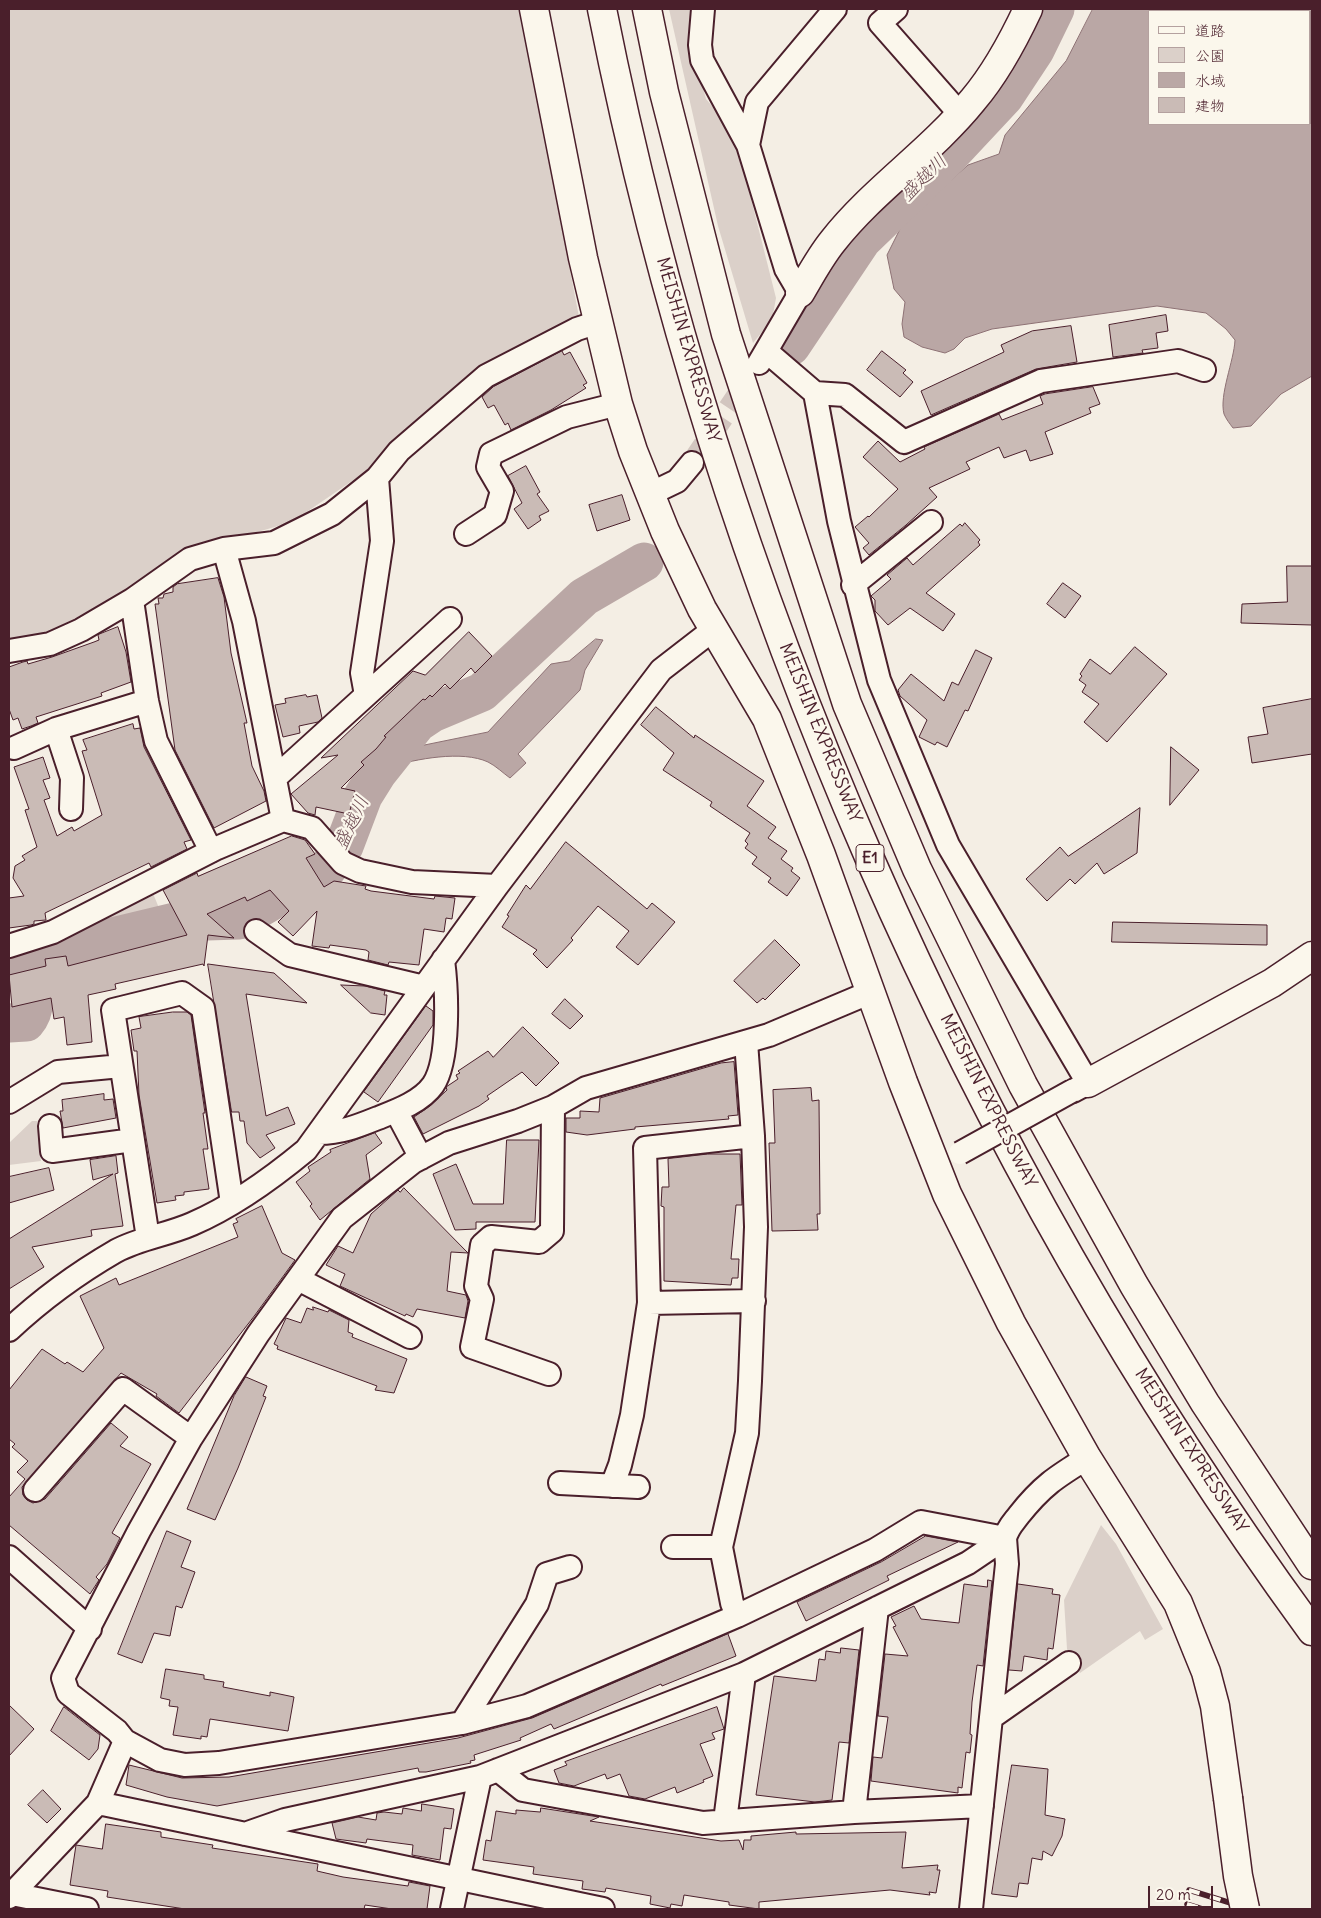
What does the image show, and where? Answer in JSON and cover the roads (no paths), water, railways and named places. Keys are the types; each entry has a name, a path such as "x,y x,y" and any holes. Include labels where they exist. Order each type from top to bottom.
{"main road":[{"path":"534,9 598,322 618,404 650,494 665,531 714,629 767,719 821,854 902,1082 947,1194 1011,1323 1087,1458 1178,1603 1206,1672 1215,1706 1238,1876 1245,1909"},
{"name":"MEISHIN EXPRESSWAY","path":"602,9 620,100 682,341 755,565 812,719 881,883 986,1105 1103,1312 1194,1461 1312,1631"},
{"name":"MEISHIN EXPRESSWAY","path":"647,9 664,92 726,334 847,704 917,869 1023,1085 1134,1285 1205,1403 1312,1564"},
{"path":"800,293 832,242 864,206 960,114 994,72 1028,9"},
{"path":"1080,1087 1272,983 1312,956"}],"street":[{"path":"703,9 700,46 702,60 748,145 786,269 800,293 762,357 815,393 845,395 904,442 1041,381 1178,361 1204,370"},
{"path":"748,145 757,102 835,9"},
{"path":"896,9 880,23 960,114"},
{"path":"9,651 50,644 81,630 132,600 190,559 224,549 274,543 332,514 377,478 399,451 486,376 576,329 598,322"},
{"path":"815,393 853,585 879,680 948,845 1080,1087 936,1167"},
{"path":"466,534 494,515 502,491 488,466 490,454 566,417 618,404"},
{"path":"650,494 677,481 692,463"},
{"path":"366,695 362,673 382,541 377,478"},
{"path":"853,585 931,522"},
{"path":"224,549 244,621 282,820"},
{"path":"132,600 147,701 156,741 211,851"},
{"path":"275,778 450,619"},
{"path":"9,1330 37,1304 117,1250 191,1225 232,1203 272,1178 306,1150 497,886 661,670 714,629"},
{"path":"14,748 56,729 147,701"},
{"path":"56,729 72,778 71,810"},
{"path":"9,946 52,932 211,851 282,820 312,828 337,857 360,871 412,882 497,886"},
{"path":"256,931 290,954 424,987"},
{"path":"319,1133 349,1130 396,1111 416,1100 433,1085 442,1060 447,1006 443,960"},
{"path":"871,992 842,1006 746,1042 586,1088 553,1107 518,1121 449,1143 421,1158 342,1218 253,1342 191,1438 139,1531 63,1678 68,1693 117,1731 125,1741 160,1760 185,1765 210,1763 462,1723 527,1706 737,1616 875,1550 921,1522 1006,1538"},
{"path":"148,1238 113,1010 182,993 203,1008 232,1203"},
{"path":"737,1616 732,1603 721,1547 747,1433 754,1302 756,1227 753,1136 746,1042"},
{"path":"9,1102 58,1072 121,1066"},
{"path":"549,1374 472,1347 482,1299 476,1286 482,1245 491,1237 539,1242 552,1231 553,1107"},
{"path":"396,1111 421,1158"},
{"path":"50,1126 52,1151 133,1140"},
{"path":"612,1486 620,1465 632,1415 649,1303 646,1148 753,1136"},
{"path":"298,1279 410,1337"},
{"path":"649,1303 754,1302"},
{"path":"35,1490 123,1389 191,1438"},
{"path":"972,1909 1008,1564 1006,1538 1008,1527 1033,1495 1050,1481 1087,1458"},
{"path":"560,1483 638,1488"},
{"path":"246,1834 284,1820 489,1773 744,1674 968,1563 1006,1538"},
{"path":"673,1547 721,1547"},
{"path":"9,1557 90,1629"},
{"path":"462,1723 537,1604 547,1574 570,1567"},
{"path":"854,1812 877,1608"},
{"path":"992,1717 1069,1663"},
{"path":"725,1821 744,1674"},
{"path":"11,1895 98,1803 125,1741"},
{"path":"489,1773 523,1790 703,1823 854,1812 982,1806"},
{"path":"452,1909 458,1879 489,1773"},
{"path":"98,1803 604,1909"},
{"path":"11,1895 87,1909"}],"water":[{"path":"1093,9 1312,9 1312,376 1281,394 1251,426 1233,428 1224,414 1223,397 1235,340 1226,329 1206,313 1157,306 992,329 965,338 954,349 945,353 922,347 904,337 902,324 905,302 894,289 887,255 900,229 925,203 968,165 999,154 1005,135 1066,61"},
{"path":"596,639 603,640 585,670 580,690 518,754 526,763 510,778 488,762 477,758 439,757 389,767 400,750 488,732 551,664 569,661"}],"waterway":[{"name":"盛越川","path":"791,346 862,240 947,158 1004,97 1035,50 1055,9"},
{"name":"盛越川","path":"9,1023 26,1022 33,1008 32,992 23,960 27,954 75,946 175,922 239,920 327,869 344,846 363,796 378,772 417,723 432,713 482,692 584,597 644,562"},
{"path":"385,762 401,759"}],"tunnel":[{"path":"692,463 750,377"}],"railway":[{"path":"1189,1890 1250,1909"},
{"path":"1187,1904 1203,1909"}]}
